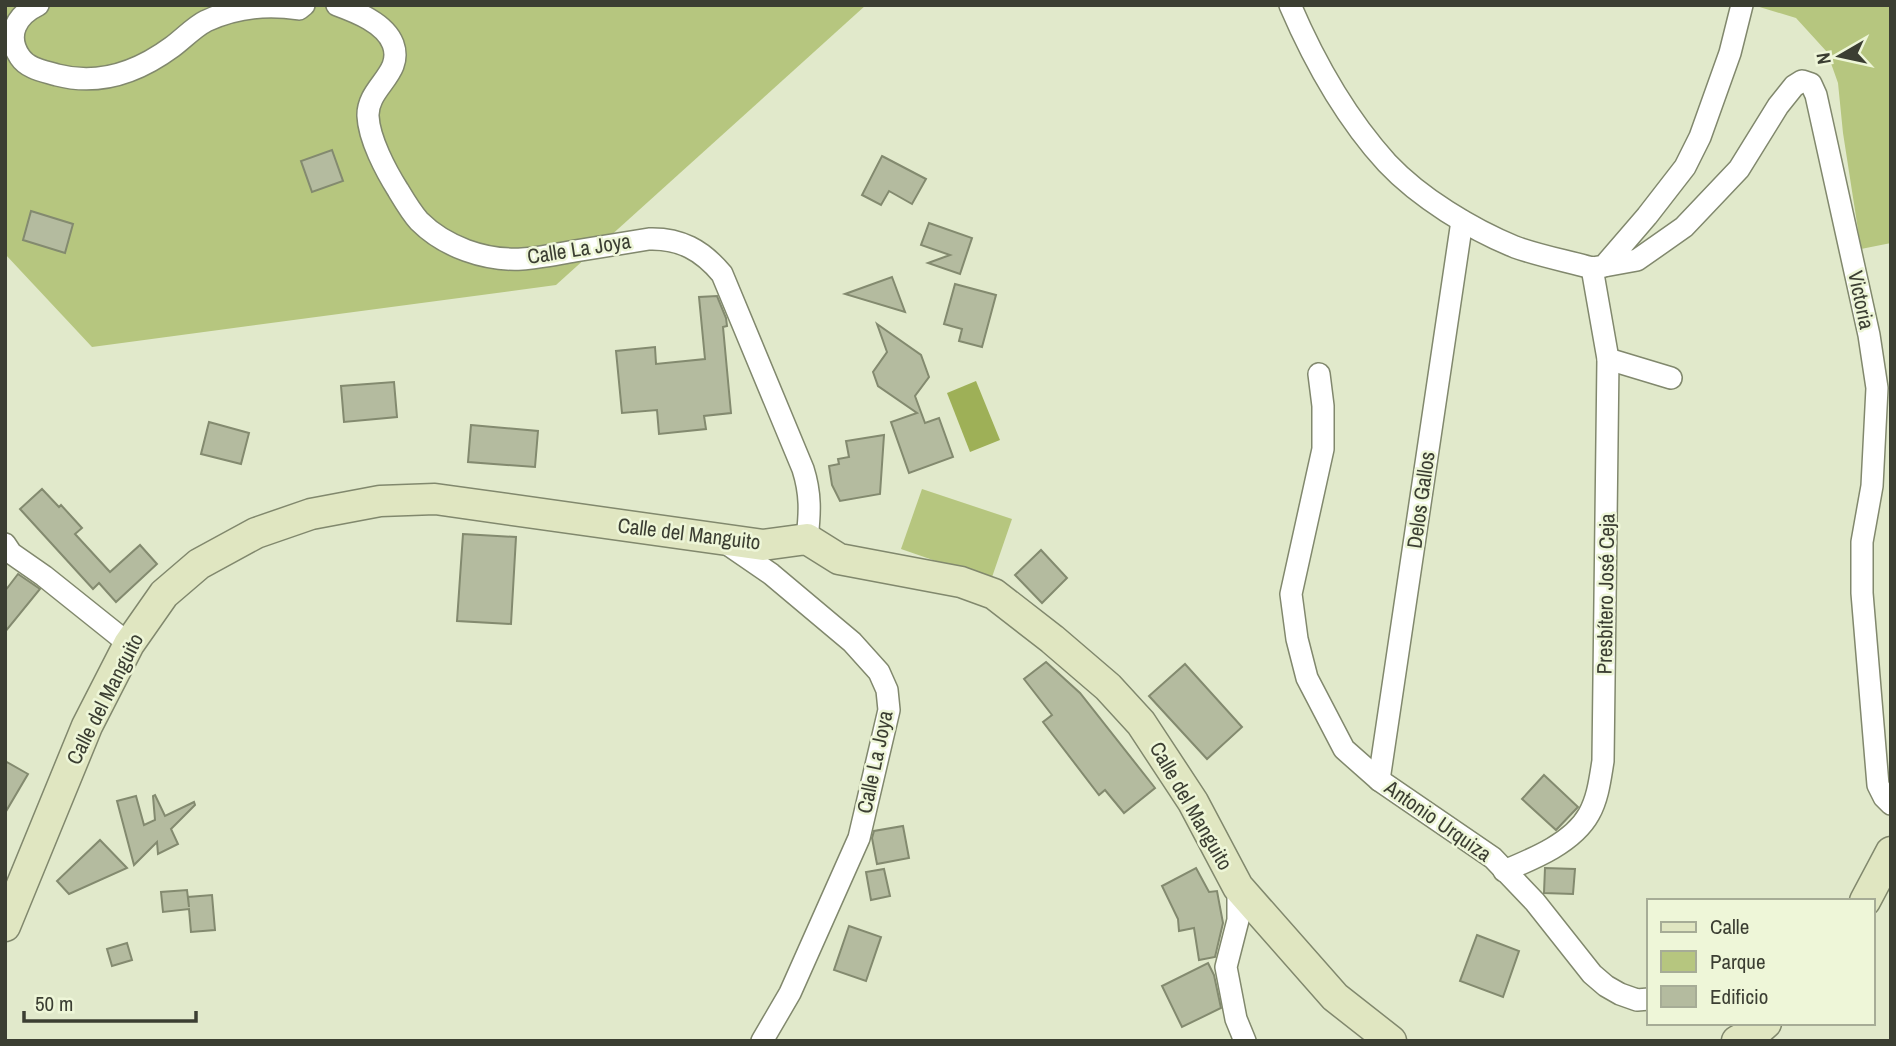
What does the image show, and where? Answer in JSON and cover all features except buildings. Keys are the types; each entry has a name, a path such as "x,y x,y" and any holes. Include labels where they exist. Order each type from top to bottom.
{"main road":[{"name":"Calle del Manguito","path":"5,926 87,726 129,644 164,594 199,564 267,529 311,514 380,501 435,499 763,545 807,539 839,558 961,582 994,594 1108,687 1141,723 1193,802 1238,887 1335,997 1391,1041"},
{"path":"1866,899 1891,852"},
{"path":"1737,1041 1764,1025"}],"street":[{"path":"38,5 26,11 16,25 14,42 22,59 37,70 91,79 110,77 142,66 205,22 236,11 268,6 299,9 304,5"},
{"name":"Calle La Joya","path":"337,5 372,22 393,43 394,63 391,72 376,89 371,100 369,124 393,183 419,220 434,233 467,251 503,258 539,257 661,239 687,244 712,262 722,274 803,469 810,510 807,539"},
{"path":"1290,5 1355,125 1388,164 1415,188 1462,221 1518,248 1598,267 1647,216 1685,167 1700,137 1730,53 1742,5"},
{"name":"Victoria","path":"1598,267 1637,260 1684,226 1739,169 1778,106 1794,86 1802,81 1811,84 1816,95 1864,312 1877,388 1872,486 1862,542 1863,593 1878,785 1891,804"},
{"name":"Delos Gallos","path":"1379,780 1462,221"},
{"name":"Presbítero José Ceja","path":"1504,871 1541,856 1581,827 1597,796 1603,761 1608,359 1598,267"},
{"path":"1608,359 1671,378"},
{"name":"Antonio Urquiza","path":"1319,374 1323,406 1323,449 1291,594 1297,639 1307,678 1344,749 1379,780 1493,858 1535,902 1592,974 1606,986 1637,1000 1647,999"},
{"name":"Calle La Joya","path":"719,538 771,574 852,642 879,672 887,691 889,710 859,838 790,993 762,1041"},
{"path":"5,544 10,553 44,576 129,644"},
{"path":"1238,887 1238,920 1226,967 1236,1019 1245,1041"}],"green space":[{"path":"5,5 866,5 556,285 92,347 5,254"},
{"path":"1753,5 1891,5 1891,243 1861,249 1838,83 1827,52 1796,18"},
{"path":"922,489 1012,519 991,580 901,549"}],"shaded area":[{"path":"976,381 1000,440 970,452 947,393"}]}
